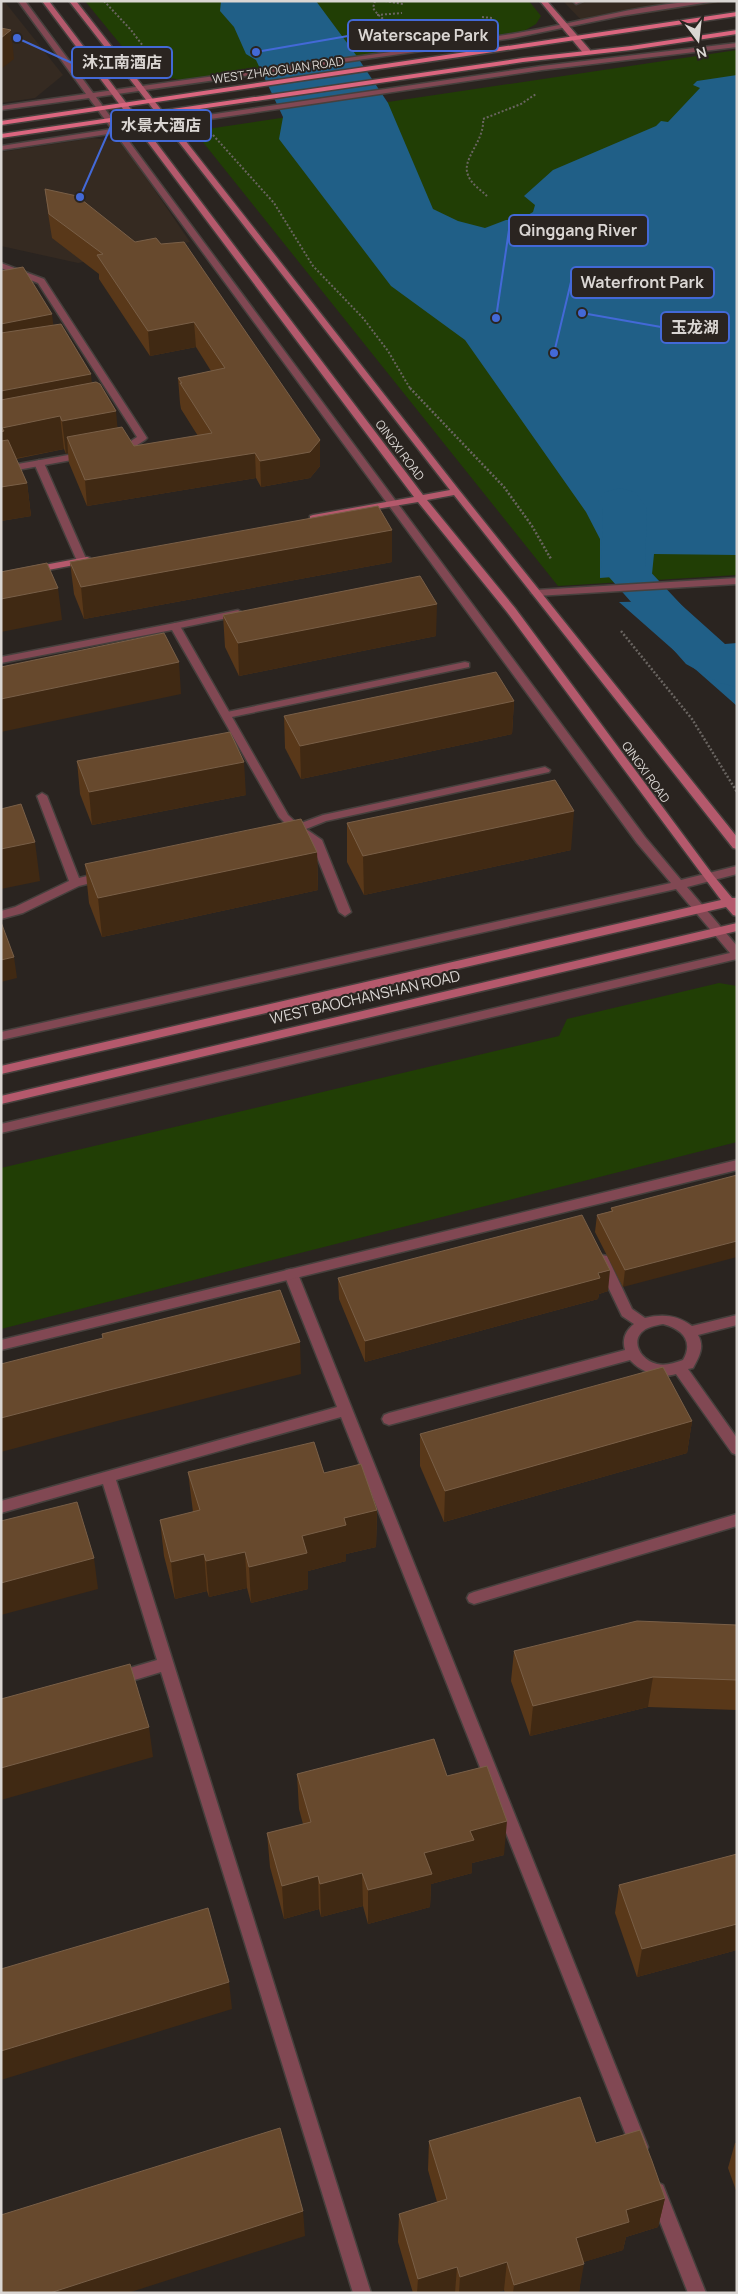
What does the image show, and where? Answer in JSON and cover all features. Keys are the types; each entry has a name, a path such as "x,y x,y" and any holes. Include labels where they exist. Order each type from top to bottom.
{"main road":[{"name":"QINGXI ROAD","path":"45,1 420,498 511,610 709,878 732,901 737,912"},
{"name":"QINGXI ROAD","path":"72,1 456,492 737,845"},
{"path":"543,1 587,52"},
{"name":"WEST ZHAOGUAN ROAD","path":"1,123 737,14"},
{"name":"WEST ZHAOGUAN ROAD","path":"1,136 248,99 737,32"},
{"path":"305,520 456,492"},
{"path":"1,576 101,557"},
{"name":"WEST BAOCHANSHAN ROAD","path":"1,1070 732,901"},
{"name":"WEST BAOCHANSHAN ROAD","path":"1,1100 737,927"}],"street":[{"path":"1,1128 737,954 642,840 21,1"},
{"path":"576,2 580,1"},
{"path":"1,108 512,36 621,14 714,1"},
{"path":"1,148 542,68 665,55 737,44"},
{"path":"1,265 41,281 78,347 117,407 142,438 128,447 110,450"},
{"path":"1,470 92,454"},
{"path":"39,464 82,561"},
{"path":"536,592 737,581"},
{"path":"1,660 252,610"},
{"path":"175,626 284,817 316,840 345,912"},
{"path":"227,715 465,665"},
{"path":"282,833 323,818 545,770"},
{"path":"42,796 75,883"},
{"path":"1,1036 709,878 737,870"},
{"path":"1,915 19,910 75,883 114,874"},
{"path":"1,1345 291,1274 576,1209 737,1164"},
{"path":"596,1249 627,1312 642,1323"},
{"path":"291,1274 697,2293"},
{"path":"663,1319 678,1323 690,1332 695,1340 696,1348 688,1364 669,1371 658,1371 638,1362 632,1354 629,1345 630,1336 634,1329 642,1323 663,1319"},
{"path":"690,1332 737,1320"},
{"path":"390,1419 632,1354"},
{"path":"680,1368 737,1449"},
{"path":"1,1508 346,1410"},
{"path":"108,1477 362,2293"},
{"path":"474,1598 737,1520"},
{"path":"102,1682 166,1664"}],"path":[{"path":"104,1 131,30 152,58 171,69 184,82"},
{"path":"375,1 373,8 384,22 416,32"},
{"path":"386,1 403,4"},
{"path":"377,15 402,13"},
{"path":"396,27 411,21"},
{"path":"487,196 468,175 466,165 472,150 481,139 485,128 483,119 488,115 521,104 536,94"},
{"path":"203,118 218,142 248,172 274,203 313,266 363,318 388,351 410,388 504,486 532,526 551,559"},
{"path":"621,631 692,719 737,792"}],"shaded area":[{"path":"1,1 4,1 63,75 35,98 1,103"},
{"path":"563,1 732,1 584,23"},
{"path":"93,138 122,142 190,242 78,263 1,246 1,152"}],"green space":[{"path":"85,1 529,1 541,16 536,24 524,31 185,81 143,72"},
{"path":"737,50 737,575 558,586 194,131"},
{"path":"719,983 737,986 737,1142 1,1329 1,1168 559,1036 567,1019"}],"water":[{"path":"221,1 316,1 356,55 388,103 433,209 458,221 485,228 506,220 521,219 533,212 535,205 524,196 553,170 656,126 661,121 668,122 700,88 693,85 697,81 737,75 737,555 654,554 652,574 600,578 600,539 586,512 465,340 391,286 279,139 283,117 256,60 246,54 234,27 220,11"},
{"path":"677,601 725,644 737,643 737,706 619,602"}],"building":[{"path":"1,28 11,30 1,38"},
{"path":"45,189 77,196 135,242 156,238 161,244 184,242 320,440 310,452 260,461 255,453 85,480 67,437 122,427 134,446 212,433 178,378 225,368 194,322 148,331 97,255 103,254 49,214"},
{"path":"23,267 52,314 1,324 1,271"},
{"path":"61,324 91,374 1,391 1,333"},
{"path":"96,382 100,384 116,411 62,421 60,416 2,428 4,431 1,432 1,400"},
{"path":"8,440 27,483 1,487 1,441"},
{"path":"378,506 392,530 81,587 70,562"},
{"path":"47,563 58,588 1,599 1,572"},
{"path":"420,576 437,604 238,643 223,615"},
{"path":"164,633 179,662 1,699 1,667"},
{"path":"496,672 514,701 300,746 284,716"},
{"path":"230,732 244,762 89,792 77,761"},
{"path":"555,780 574,811 363,856 347,823"},
{"path":"21,804 35,842 1,849 1,809"},
{"path":"301,819 317,852 98,898 85,864"},
{"path":"1,922 14,957 1,960"},
{"path":"737,1175 737,1241 625,1270 597,1215 613,1211 611,1208"},
{"path":"582,1215 610,1270 598,1273 600,1278 365,1341 338,1278"},
{"path":"280,1290 300,1342 1,1418 1,1364 103,1338 102,1334"},
{"path":"663,1367 692,1421 445,1491 420,1434"},
{"path":"314,1442 324,1473 361,1464 377,1510 344,1518 346,1525 302,1536 307,1553 249,1567 245,1552 206,1561 204,1554 171,1562 160,1520 200,1510 188,1472"},
{"path":"77,1502 94,1558 1,1583 1,1521"},
{"path":"637,1621 737,1625 737,1680 653,1677 533,1706 514,1651"},
{"path":"130,1664 149,1727 1,1768 1,1699"},
{"path":"434,1739 447,1776 487,1766 507,1821 470,1831 474,1840 424,1853 432,1874 368,1890 362,1873 320,1884 318,1876 282,1886 267,1833 311,1822 297,1774"},
{"path":"737,1854 737,1924 642,1949 619,1885"},
{"path":"208,1908 229,1982 1,2051 1,1969"},
{"path":"580,2097 596,2143 640,2130 665,2198 626,2210 629,2222 576,2238 584,2264 514,2285 507,2262 460,2277 457,2267 418,2279 399,2214 447,2199 429,2141"},
{"path":"280,2128 303,2211 50,2293 1,2293 1,2215"}],"waterway":[{"path":"620,501 625,508 623,568 702,654 737,673"}],"place":[{"name":"沐江南酒店","path":"17,38"},
{"name":"Waterscape Park","path":"256,52"},
{"name":"水景大酒店","path":"80,197"},
{"name":"玉龙湖","path":"582,313"},
{"name":"Qinggang River","path":"496,318"},
{"name":"Waterfront Park","path":"554,353"}]}
